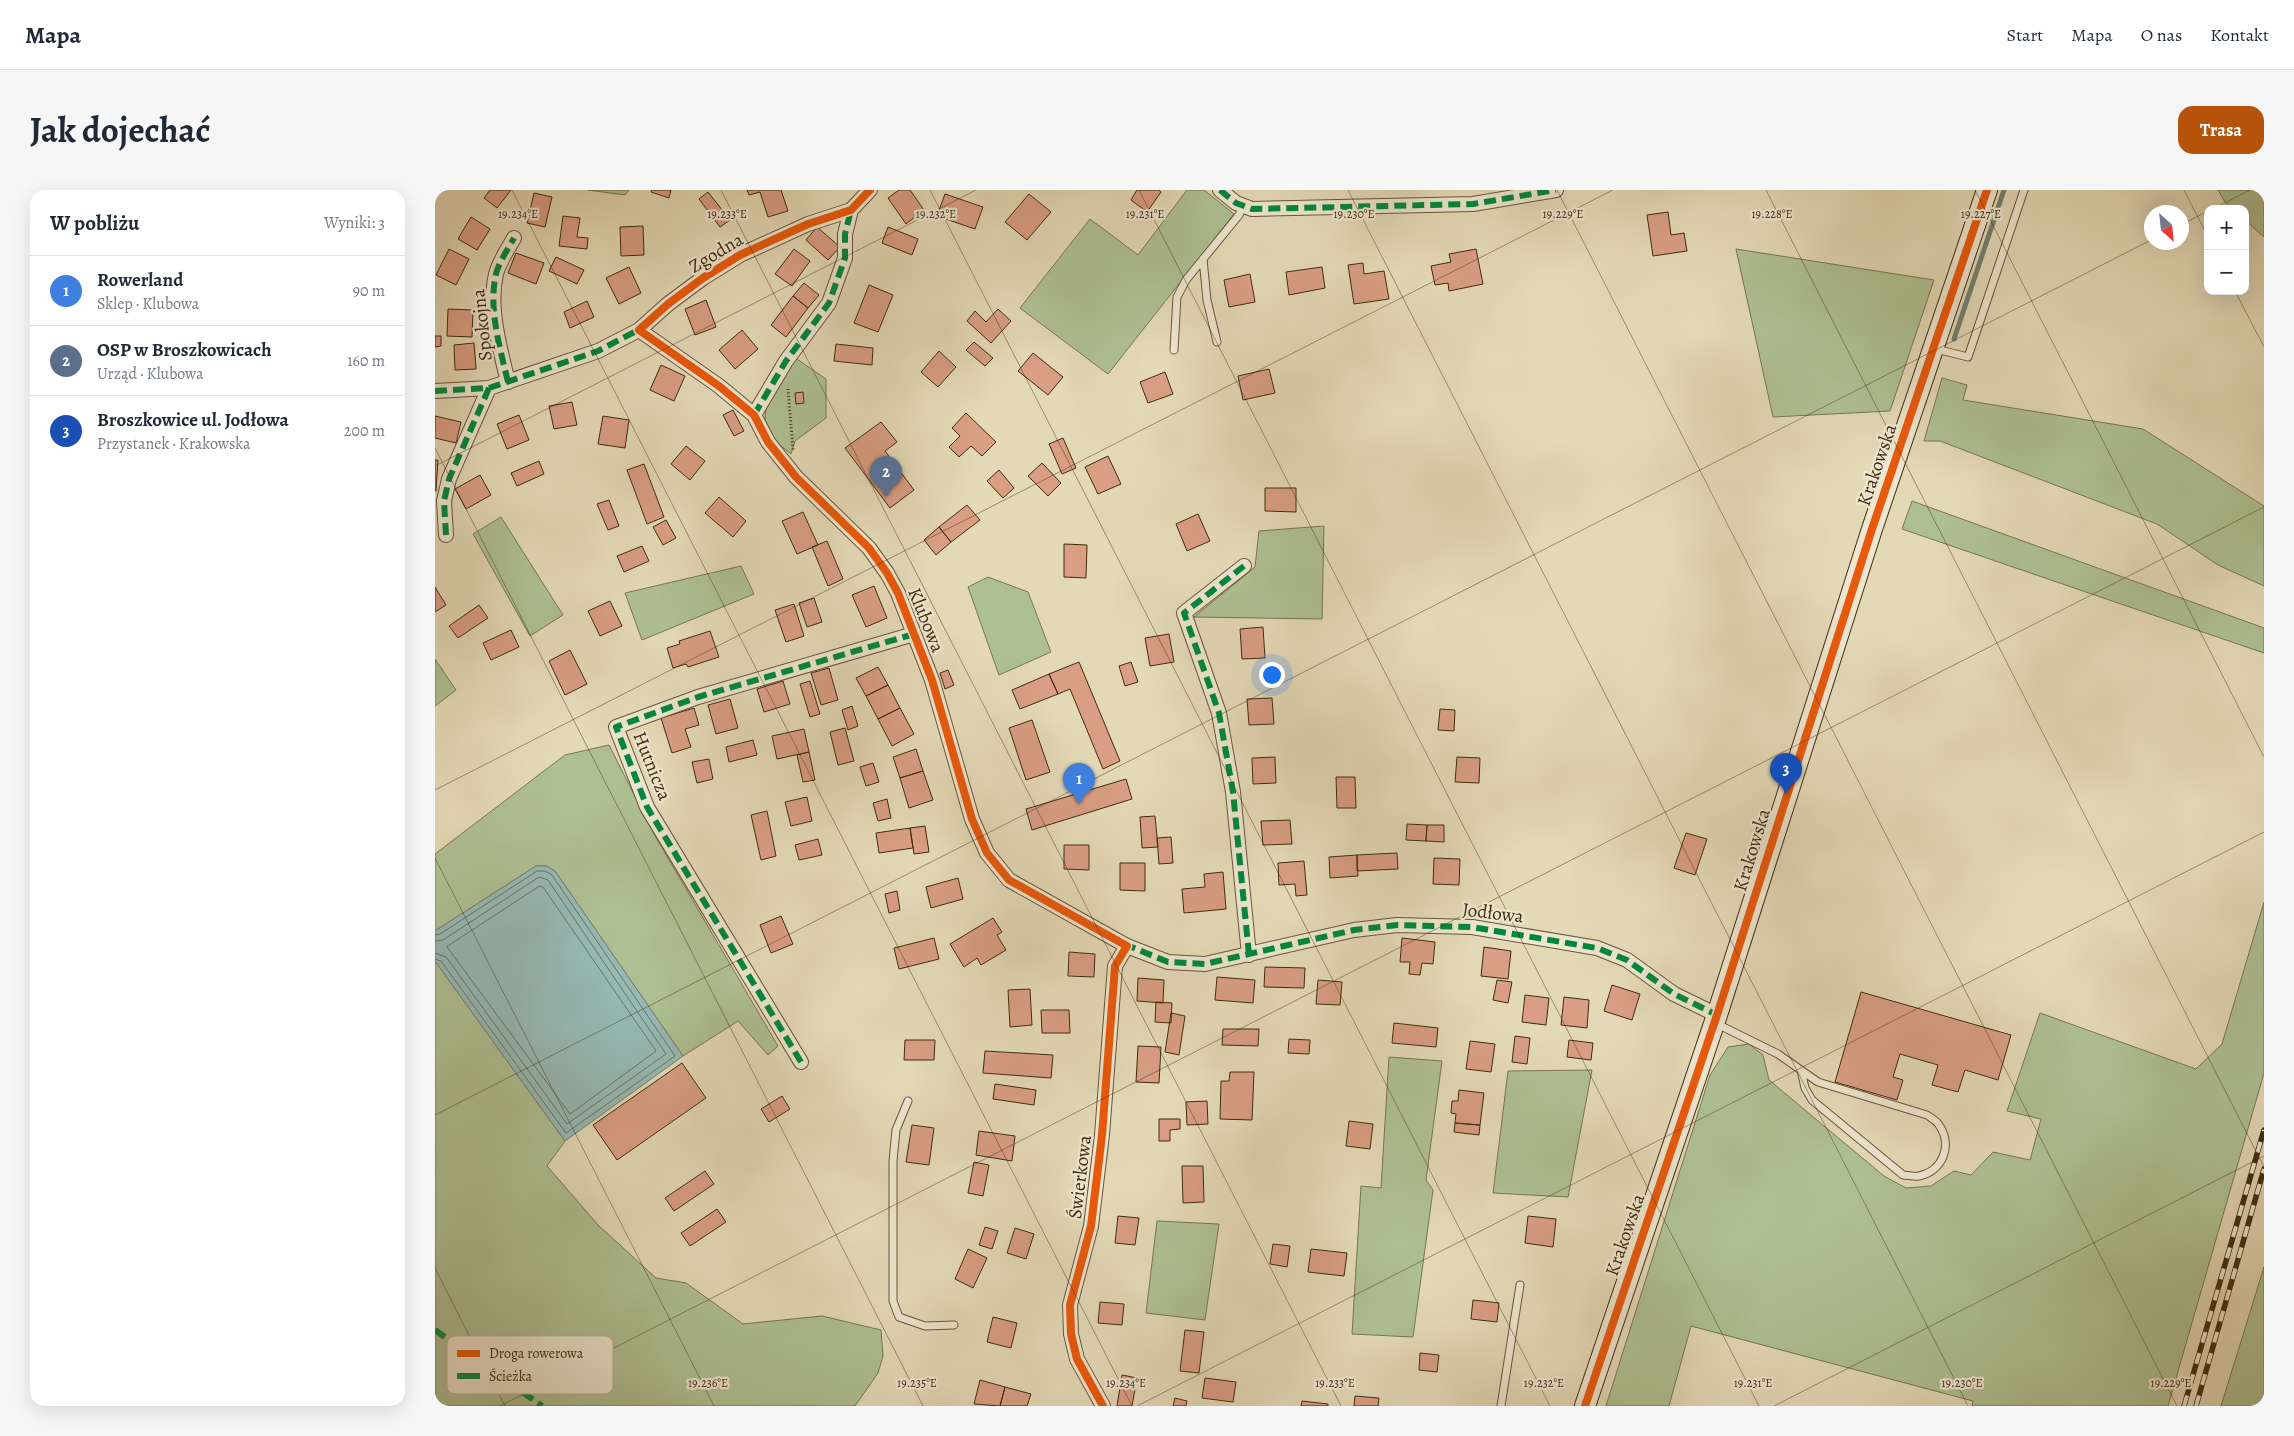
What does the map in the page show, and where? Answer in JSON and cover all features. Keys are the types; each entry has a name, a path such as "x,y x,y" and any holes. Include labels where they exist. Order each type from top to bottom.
{"street":[{"name":"Zgodna","path":"439,393 489,388 597,351 639,330 668,304 703,278 740,255 808,224 851,210 870,190"},
{"path":"1221,190 1236,203 1252,209 1473,204 1555,190"},
{"name":"Krakowska","path":"1585,1406 1716,1019 1789,784 1987,190"},
{"name":"Zgodna","path":"754,415 786,360 829,303 845,258 845,234 851,210"},
{"name":"Spokojna","path":"508,382 499,344 494,294 497,272 514,238"},
{"name":"Klubowa","path":"639,330 719,386 754,415 768,442 796,477 869,548 898,593 914,634 937,697 972,819 987,853 1009,880 1127,946"},
{"path":"445,535 444,501 449,479 489,388"},
{"path":"1244,566 1184,613 1219,713 1233,792 1249,955"},
{"name":"Hutnicza","path":"801,1062 647,808 616,727 698,697 914,634"},
{"name":"Jodłowa","path":"1127,946 1169,962 1205,964 1355,930 1397,926 1472,927 1597,948 1627,960 1674,994 1716,1019"},
{"name":"Świerkowa","path":"1103,1406 1077,1359 1071,1334 1070,1305 1091,1226 1103,1126 1115,966 1127,946"}],"lane":[{"path":"1933,349 1968,357 2024,190"},
{"path":"1174,350 1177,297 1186,280 1239,215 1243,206"},
{"path":"1203,259 1207,300 1217,342"},
{"path":"1716,1019 1778,1054 1801,1070 1818,1082 1927,1115 1939,1124 1946,1140 1944,1158 1933,1168 1919,1176 1903,1175 1812,1100 1805,1088 1801,1070"},
{"path":"908,1101 896,1130 893,1161 893,1301 899,1317 925,1326 954,1325"},
{"path":"1501,1406 1520,1285"}],"path":[{"path":"786,360 796,477"}],"green space":[{"path":"588,190 629,190 625,195"},
{"path":"1187,190 1204,190 1234,214 1108,374 1020,308 1090,219 1138,255"},
{"path":"2218,190 2264,190 2264,237 2249,224 2249,205 2228,205"},
{"path":"1736,249 1934,280 1890,411 1773,417"},
{"path":"794,357 826,379 826,418 795,441 791,454 771,435 766,425 765,415 776,384"},
{"path":"1942,378 1967,385 1963,400 2143,429 2264,506 2264,586 2218,565 2157,524 1940,441 1924,441"},
{"path":"1912,501 2264,628 2264,653 1902,529"},
{"path":"501,517 563,615 530,636 473,534"},
{"path":"1324,526 1322,619 1194,617 1255,567 1259,531"},
{"path":"741,566 754,594 642,640 625,593"},
{"path":"988,577 1028,592 1051,652 999,675 968,587"},
{"path":"435,659 456,690 435,706"},
{"path":"609,745 654,834 778,1046 768,1055 738,1021 683,1056 555,871 546,866 536,866 435,931 435,854 565,755"},
{"path":"2264,902 2264,1073 2168,1406 1972,1406 1973,1401 1691,1326 1669,1406 1606,1406 1710,1075 1728,1047 1749,1044 1763,1055 1769,1080 1884,1176 1906,1188 1931,1186 1954,1171 1971,1175 1993,1152 2030,1160 2041,1119 2007,1111 2040,1013 2196,1069 2222,1044"},
{"path":"435,961 565,1141 547,1166 598,1225 656,1278 686,1283 743,1324 822,1316 881,1330 883,1356 878,1373 855,1406 435,1406"},
{"path":"1389,1057 1442,1061 1426,1180 1433,1190 1413,1337 1352,1334 1361,1186 1381,1188"},
{"path":"1592,1070 1568,1197 1493,1193 1508,1071"},
{"path":"1157,1221 1219,1224 1205,1320 1146,1313"},
{"path":"2264,1267 2264,1406 2221,1406"}],"water":[{"path":"536,866 546,866 555,871 683,1056 565,1141 435,961 435,931"}],"building":[{"path":"490,190 511,190 497,208 484,198"},
{"path":"652,190 671,190 669,198 651,192"},
{"path":"747,190 781,190 788,211 768,217 760,192 749,195"},
{"path":"899,190 910,190 924,210 906,224 888,198"},
{"path":"1137,190 1159,190 1161,192 1147,212 1131,200"},
{"path":"708,192 730,220 720,227 699,199"},
{"path":"534,193 552,197 545,227 527,223"},
{"path":"945,194 983,207 975,229 937,216"},
{"path":"1029,194 1051,212 1027,240 1005,222"},
{"path":"1668,212 1671,235 1684,233 1687,251 1653,256 1647,215"},
{"path":"563,216 580,218 577,237 588,238 587,249 559,246"},
{"path":"471,217 490,229 477,250 458,239"},
{"path":"643,226 644,255 621,256 620,227"},
{"path":"817,227 840,247 828,260 806,240"},
{"path":"888,227 918,239 912,255 882,243"},
{"path":"449,249 469,259 456,285 436,275"},
{"path":"794,249 810,261 792,286 775,274"},
{"path":"1476,249 1483,284 1449,291 1448,283 1435,285 1431,266 1451,262 1449,254"},
{"path":"516,253 544,263 536,284 508,273"},
{"path":"556,257 584,270 577,284 549,271"},
{"path":"1363,263 1364,274 1384,271 1389,299 1354,304 1348,265"},
{"path":"629,267 641,293 619,304 606,278"},
{"path":"1322,267 1325,288 1289,295 1286,272"},
{"path":"1250,274 1255,302 1229,307 1224,280"},
{"path":"804,283 819,295 808,308 793,296"},
{"path":"869,285 893,295 878,332 854,323"},
{"path":"793,296 808,308 786,337 771,325"},
{"path":"706,300 716,327 695,335 685,309"},
{"path":"587,301 594,317 570,328 564,312"},
{"path":"448,309 473,310 472,337 447,336"},
{"path":"998,309 1011,321 991,343 967,321 975,311 986,322"},
{"path":"742,330 758,349 735,369 719,350"},
{"path":"435,336 441,336 441,346 435,347"},
{"path":"974,342 993,358 985,366 966,350"},
{"path":"474,343 476,369 455,370 454,345"},
{"path":"836,344 873,348 872,365 834,361"},
{"path":"939,351 956,367 938,387 921,372"},
{"path":"1033,353 1063,377 1048,395 1018,371"},
{"path":"661,365 685,376 674,401 650,390"},
{"path":"1269,369 1275,393 1243,400 1238,376"},
{"path":"1165,372 1173,394 1148,403 1140,382"},
{"path":"803,392 804,403 796,404 795,393"},
{"path":"572,402 577,425 554,429 549,406"},
{"path":"733,410 744,431 734,436 723,415"},
{"path":"966,413 996,442 982,456 971,446 959,457 949,447 960,436 952,428"},
{"path":"519,415 529,440 507,449 497,424"},
{"path":"435,416 461,422 456,443 435,438"},
{"path":"603,416 629,420 625,448 598,444"},
{"path":"881,422 897,442 885,451 914,490 890,508 845,448"},
{"path":"1063,438 1076,468 1062,474 1049,444"},
{"path":"686,446 705,461 690,480 671,464"},
{"path":"1108,456 1121,484 1098,494 1085,467"},
{"path":"435,460 438,460 436,491 435,491"},
{"path":"539,461 544,474 517,486 511,473"},
{"path":"1042,463 1061,483 1048,496 1028,476"},
{"path":"644,464 664,517 647,524 627,470"},
{"path":"999,470 1014,488 1003,498 987,481"},
{"path":"480,475 491,495 466,509 455,489"},
{"path":"1265,488 1296,488 1296,512 1265,511"},
{"path":"719,497 746,521 733,537 705,513"},
{"path":"609,500 619,526 608,530 597,504"},
{"path":"967,505 980,520 951,542 939,527"},
{"path":"803,512 818,545 797,554 782,521"},
{"path":"1198,514 1210,541 1187,551 1176,524"},
{"path":"666,520 676,538 663,545 653,527"},
{"path":"939,527 951,542 936,555 924,540"},
{"path":"827,541 843,579 828,586 812,547"},
{"path":"1064,544 1087,545 1086,578 1064,577"},
{"path":"642,546 649,561 624,572 617,556"},
{"path":"874,586 887,618 866,627 852,595"},
{"path":"435,587 446,605 435,612"},
{"path":"814,598 822,622 807,627 799,603"},
{"path":"610,601 622,626 600,636 588,611"},
{"path":"794,604 804,636 786,642 775,610"},
{"path":"479,605 488,618 458,638 449,626"},
{"path":"1263,627 1265,658 1242,659 1240,629"},
{"path":"511,630 519,647 491,660 483,643"},
{"path":"710,631 719,657 688,667 686,664 673,668 667,648 680,644 679,641"},
{"path":"1169,634 1174,662 1150,666 1145,638"},
{"path":"570,650 587,684 565,695 549,661"},
{"path":"1079,662 1120,761 1103,769 1070,689 1058,694 1049,674"},
{"path":"1131,662 1138,682 1125,686 1119,666"},
{"path":"878,667 888,685 866,696 856,678"},
{"path":"829,668 838,700 821,705 811,673"},
{"path":"948,670 954,685 945,689 940,673"},
{"path":"1049,674 1058,694 1020,709 1012,690"},
{"path":"783,681 790,704 764,712 757,689"},
{"path":"810,681 820,714 810,717 800,684"},
{"path":"888,685 900,708 878,719 866,696"},
{"path":"1272,698 1274,724 1249,725 1247,699"},
{"path":"730,699 738,728 716,734 708,705"},
{"path":"852,706 858,726 848,730 842,710"},
{"path":"694,708 699,725 685,729 691,747 672,753 661,718"},
{"path":"900,708 914,734 892,746 878,719"},
{"path":"1440,709 1455,710 1454,731 1438,730"},
{"path":"1032,720 1050,772 1026,780 1009,728"},
{"path":"845,728 854,761 838,765 830,732"},
{"path":"804,729 809,752 777,759 772,736"},
{"path":"753,740 757,755 729,762 726,747"},
{"path":"916,749 923,771 900,778 893,757"},
{"path":"809,752 815,780 803,782 797,755"},
{"path":"1275,757 1276,783 1253,784 1252,758"},
{"path":"1457,757 1480,758 1479,783 1455,782"},
{"path":"709,759 713,779 697,783 692,762"},
{"path":"873,763 879,782 866,786 860,767"},
{"path":"923,771 933,800 909,808 900,778"},
{"path":"1336,777 1355,777 1356,808 1337,808"},
{"path":"1126,779 1132,799 1032,830 1026,809"},
{"path":"807,797 812,821 791,826 785,802"},
{"path":"887,799 891,818 878,821 873,803"},
{"path":"767,811 776,856 761,860 751,815"},
{"path":"1155,816 1158,847 1142,848 1140,817"},
{"path":"1290,820 1292,844 1263,845 1261,821"},
{"path":"1407,824 1427,825 1426,841 1406,840"},
{"path":"1427,825 1444,825 1444,842 1426,841"},
{"path":"925,826 929,852 914,854 910,828"},
{"path":"910,828 913,848 879,853 876,833"},
{"path":"1686,833 1707,839 1695,875 1674,868"},
{"path":"1171,837 1173,863 1159,864 1157,838"},
{"path":"818,839 822,855 799,860 795,845"},
{"path":"1064,845 1089,845 1089,870 1064,869"},
{"path":"1397,853 1398,869 1357,871 1357,855"},
{"path":"1357,855 1358,876 1330,878 1329,857"},
{"path":"1434,858 1460,859 1459,885 1433,884"},
{"path":"1304,861 1307,895 1296,896 1295,884 1279,885 1278,863"},
{"path":"1120,863 1145,863 1145,891 1120,890"},
{"path":"1223,872 1226,909 1184,913 1182,889 1205,887 1204,874"},
{"path":"958,878 963,899 931,908 926,887"},
{"path":"897,891 900,910 889,913 885,894"},
{"path":"781,916 793,944 771,953 760,925"},
{"path":"993,918 1002,932 997,935 1006,950 981,965 977,958 964,967 950,944"},
{"path":"934,938 939,959 899,969 894,948"},
{"path":"1402,938 1435,942 1433,964 1422,963 1420,975 1409,974 1410,962 1400,962"},
{"path":"1484,947 1511,951 1508,979 1481,976"},
{"path":"1069,952 1095,954 1094,977 1068,976"},
{"path":"1265,967 1305,968 1304,988 1264,987"},
{"path":"1217,977 1255,980 1253,1003 1215,1000"},
{"path":"1138,978 1164,980 1163,1003 1137,1001"},
{"path":"1318,980 1342,982 1340,1005 1316,1004"},
{"path":"1497,980 1512,982 1508,1003 1493,1000"},
{"path":"1612,985 1640,994 1632,1020 1604,1011"},
{"path":"1030,989 1032,1025 1010,1027 1008,990"},
{"path":"1861,992 2011,1035 1998,1080 1965,1070 1958,1092 1932,1085 1938,1065 1900,1054 1893,1077 1903,1080 1897,1100 1835,1082"},
{"path":"1525,995 1549,998 1546,1025 1522,1022"},
{"path":"1564,997 1589,1000 1587,1028 1561,1025"},
{"path":"1156,1002 1172,1003 1171,1023 1155,1022"},
{"path":"1041,1010 1069,1010 1070,1033 1042,1033"},
{"path":"1171,1013 1185,1016 1179,1055 1165,1052"},
{"path":"1394,1023 1438,1028 1436,1047 1392,1043"},
{"path":"1223,1029 1259,1029 1258,1046 1222,1045"},
{"path":"1515,1036 1530,1038 1527,1064 1512,1062"},
{"path":"1289,1039 1310,1040 1309,1054 1288,1053"},
{"path":"905,1040 935,1040 934,1060 904,1060"},
{"path":"1569,1040 1593,1043 1591,1060 1567,1057"},
{"path":"1470,1041 1495,1044 1491,1072 1466,1069"},
{"path":"1138,1046 1161,1047 1159,1083 1136,1082"},
{"path":"985,1051 1053,1055 1051,1078 983,1073"},
{"path":"682,1063 706,1098 617,1160 593,1125"},
{"path":"1230,1072 1254,1072 1252,1120 1220,1119 1221,1081 1229,1081"},
{"path":"995,1084 1036,1090 1034,1105 993,1099"},
{"path":"1459,1090 1484,1093 1480,1125 1455,1123 1456,1114 1451,1113 1452,1101 1458,1101"},
{"path":"782,1096 790,1109 769,1122 761,1109"},
{"path":"1207,1101 1208,1124 1187,1125 1186,1102"},
{"path":"1159,1119 1180,1119 1180,1129 1170,1130 1170,1141 1159,1141"},
{"path":"1349,1121 1373,1124 1370,1149 1346,1146"},
{"path":"1455,1123 1480,1125 1479,1135 1454,1132"},
{"path":"912,1125 934,1128 929,1165 906,1162"},
{"path":"979,1131 1015,1136 1012,1161 976,1155"},
{"path":"974,1162 989,1165 983,1196 968,1193"},
{"path":"1182,1166 1203,1166 1204,1202 1183,1203"},
{"path":"705,1171 714,1184 674,1211 665,1198"},
{"path":"717,1209 726,1222 690,1246 681,1233"},
{"path":"1118,1216 1139,1218 1135,1245 1115,1243"},
{"path":"1528,1216 1556,1219 1553,1247 1525,1243"},
{"path":"985,1227 998,1231 992,1249 979,1245"},
{"path":"1015,1228 1034,1234 1026,1259 1007,1253"},
{"path":"1273,1244 1290,1246 1287,1267 1270,1264"},
{"path":"968,1249 987,1258 973,1288 955,1279"},
{"path":"1311,1249 1347,1253 1344,1276 1308,1272"},
{"path":"1473,1300 1499,1303 1497,1322 1471,1319"},
{"path":"1100,1302 1124,1304 1122,1325 1098,1323"},
{"path":"993,1317 1017,1323 1011,1348 987,1342"},
{"path":"1185,1330 1204,1332 1199,1373 1180,1371"},
{"path":"1420,1353 1439,1355 1437,1372 1419,1370"},
{"path":"1122,1375 1137,1378 1132,1406 1117,1406"},
{"path":"1205,1378 1236,1382 1233,1402 1202,1398"},
{"path":"980,1380 1005,1387 1000,1406 974,1404"},
{"path":"1005,1387 1031,1394 1027,1406 1000,1406"},
{"path":"1355,1396 1379,1398 1378,1406 1354,1406"},
{"path":"1175,1398 1187,1401 1186,1406 1173,1406"},
{"path":"1302,1401 1328,1404 1328,1406 1301,1406"}],"waterway":[{"path":"1954,339 2004,190"}],"railway":[{"path":"2184,1406 2264,1130"},
{"path":"2196,1406 2264,1169"}],"marked path":[{"path":"1220,190 1236,203 1252,209 1473,204 1556,190"},
{"path":"754,415 786,361 829,303 845,258 845,234 851,210"},
{"path":"508,382 496,328 493,300 499,265 514,238"},
{"path":"435,391 489,388 598,351 642,328"},
{"path":"446,535 444,501 449,479 489,388"},
{"path":"1244,566 1184,613 1219,713 1233,792 1249,955"},
{"path":"801,1062 647,807 616,727 698,697 914,634"},
{"path":"1124,944 1168,962 1205,964 1354,930 1397,925 1472,927 1597,948 1627,960 1674,994 1717,1015"},
{"path":"435,1330 447,1339"},
{"path":"525,1394 542,1406"}],"cycle path":[{"path":"870,190 851,210 808,224 740,255 703,278 668,304 639,330 719,386 754,415 768,442 796,477 869,548 887,573 898,593 932,680 972,819 987,853 1009,880 1127,946 1115,966 1102,1135 1091,1226 1070,1305 1071,1334 1077,1359 1103,1406"},
{"path":"1585,1406 1717,1015 1872,529 1987,190"}],"place":[{"name":"OSP w Broszkowicach","path":"886,497"},
{"name":"Broszkowice ul. Jodłowa","path":"1786,794"},
{"name":"Rowerland","path":"1079,804"}]}
